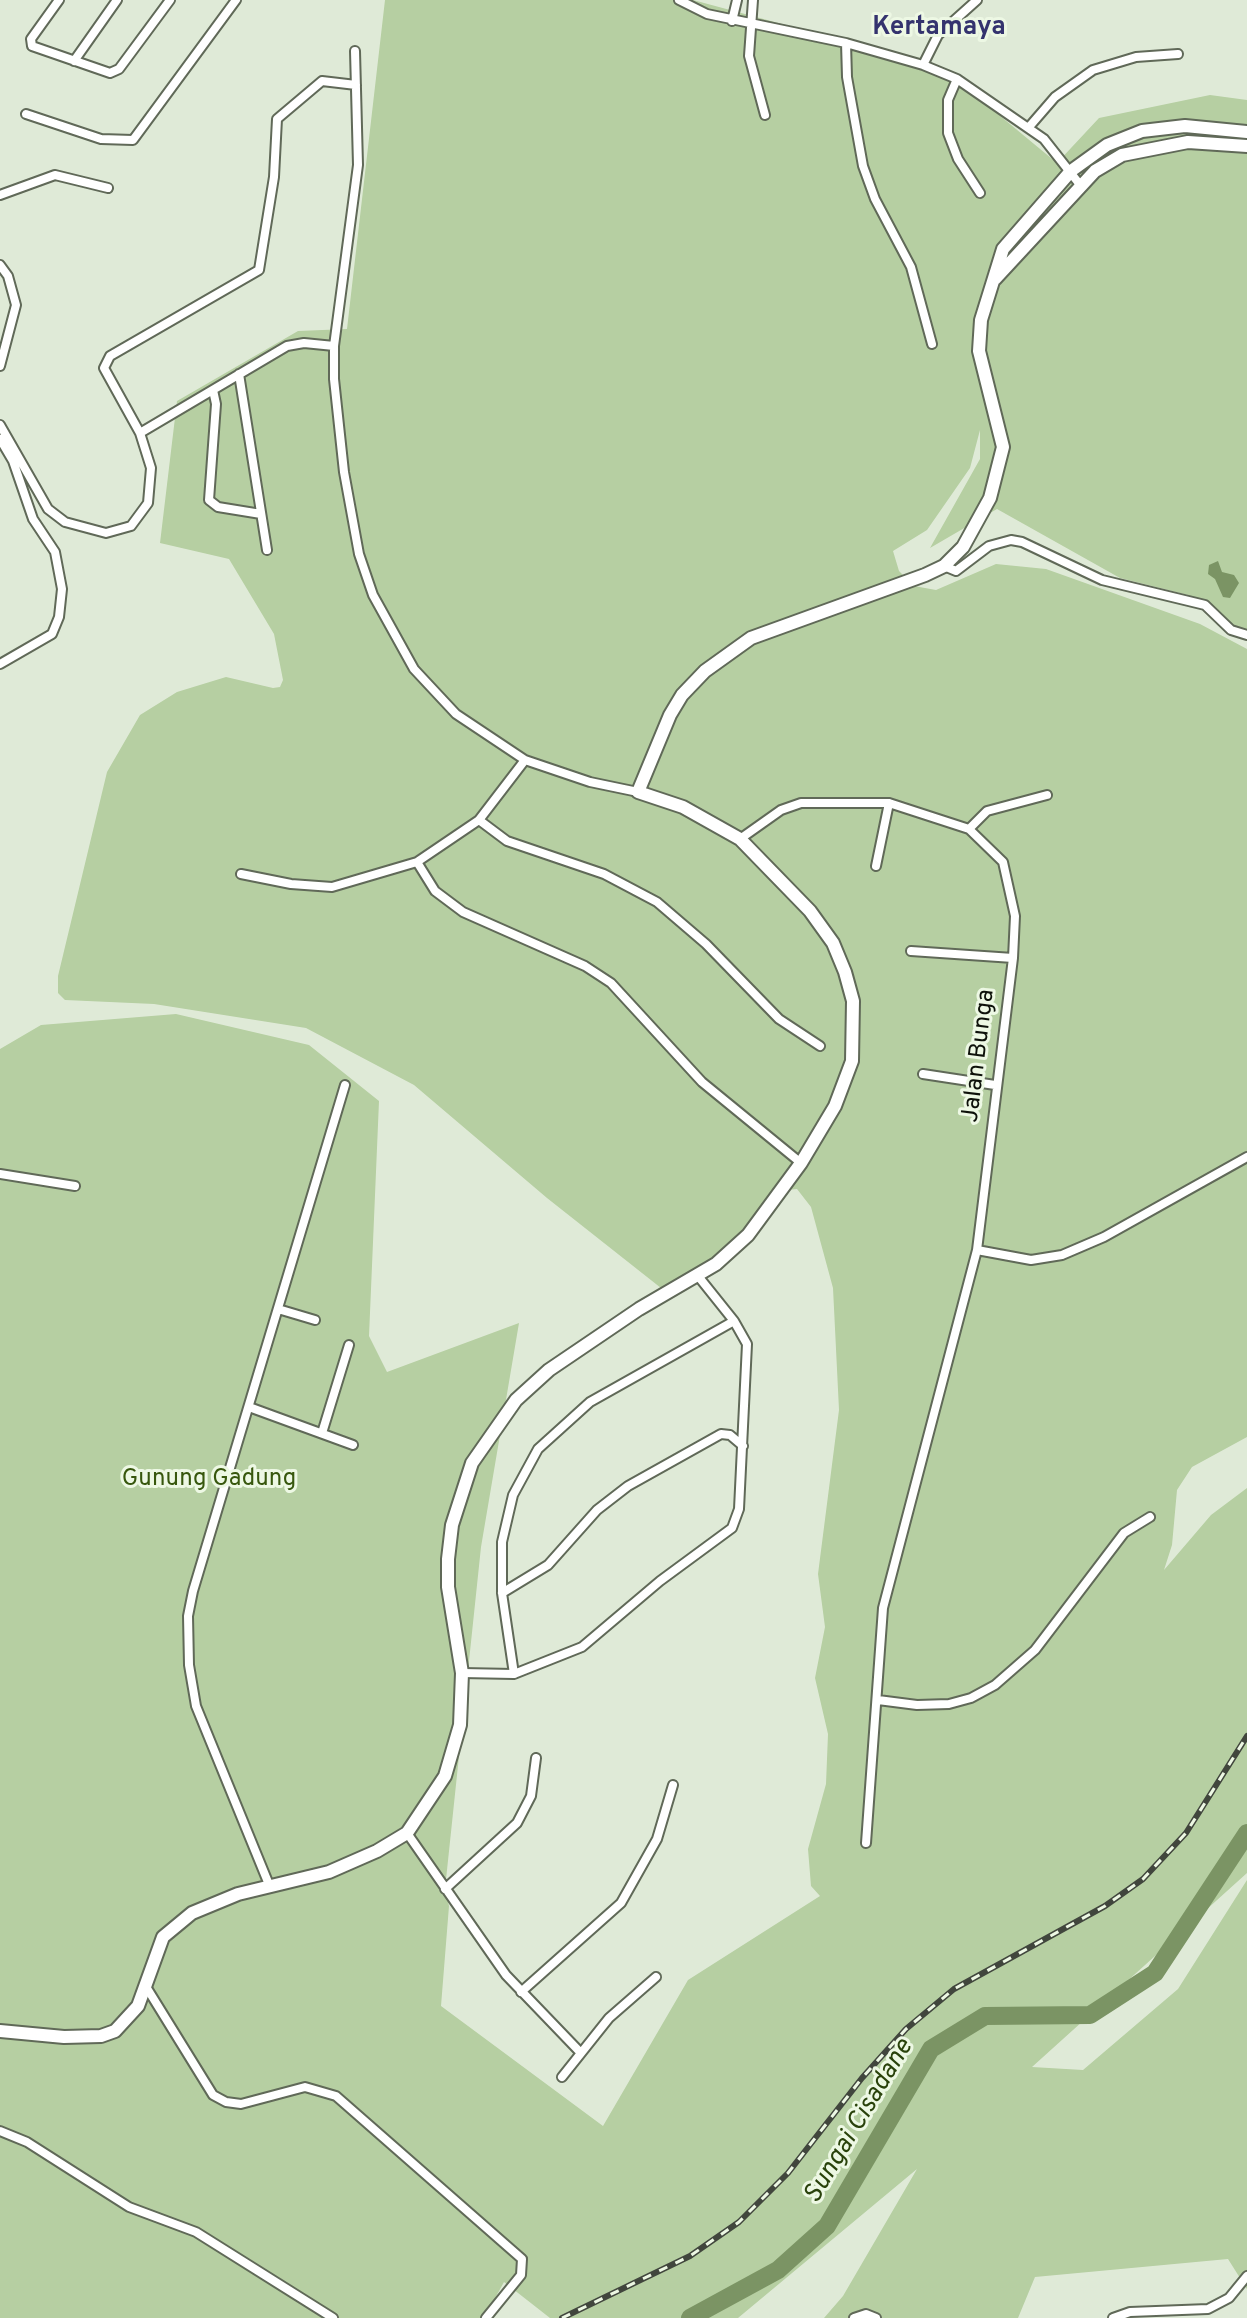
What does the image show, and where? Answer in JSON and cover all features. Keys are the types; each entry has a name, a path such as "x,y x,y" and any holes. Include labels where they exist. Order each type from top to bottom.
{"street":[{"path":"59,0 31,39 32,46 104,73 116,72 170,0"},
{"path":"74,61 117,0"},
{"path":"26,114 101,139 133,140 236,0"},
{"path":"679,0 732,21 846,43 923,65 957,79 1029,127 1056,151 1081,186"},
{"path":"732,21 737,0"},
{"path":"753,0 749,56 765,115"},
{"path":"923,65 938,35 977,0"},
{"path":"846,43 847,77 863,166 875,199 911,267 932,344"},
{"path":"0,2031 64,2037 107,2035 128,2021 159,1946 169,1930 192,1913 238,1894 329,1872 377,1851 407,1833 445,1776 454,1751 462,1700 462,1673 448,1587 448,1559 452,1525 472,1463 516,1400 549,1370 639,1309 698,1276 748,1235 801,1163 835,1106 852,1061 853,1001 833,943 810,911 740,839 683,807 638,792 590,782 525,760 467,722 431,690 399,646 373,595 359,554 335,407 334,346 358,165 355,51"},
{"path":"1029,127 1055,97 1093,70 1136,57 1178,54"},
{"path":"957,79 948,100 948,133 958,159 980,193"},
{"path":"0,425 48,509 65,522 106,533 131,526 148,503 151,468 140,433 105,376 105,362 110,356 259,270 274,177 277,119 322,81 356,85"},
{"path":"638,792 682,695 729,652 773,628 944,566 963,547 978,525 1001,462 1003,447 979,351 981,320 1003,249 1071,171 1107,145 1142,131 1185,126 1247,141"},
{"path":"995,279 1081,186 1108,163 1144,148 1188,142 1247,141"},
{"path":"0,195 55,175 108,188"},
{"path":"0,265 8,276 16,313 0,366"},
{"path":"140,433 295,343 334,346"},
{"path":"239,374 267,550"},
{"path":"213,390 216,411 209,500 218,507 261,514"},
{"path":"0,439 13,461 33,519 55,552 62,589 59,617 52,634 0,664"},
{"path":"944,566 956,571 989,546 1011,540 1022,542 1102,580 1198,602 1231,630 1247,635"},
{"path":"241,874 291,884 332,887 417,862 479,820 525,760"},
{"path":"969,829 987,811 1047,795"},
{"name":"Jalan Bunga","path":"740,839 781,810 801,803 889,803 969,829 1003,862 1015,916 1013,958 977,1250 886,1594 866,1843"},
{"path":"876,866 889,803"},
{"path":"479,820 507,841 604,874 657,902 706,944 779,1019 820,1046"},
{"path":"417,862 435,891 463,912 576,961 611,983 702,1082 801,1163"},
{"path":"911,951 1013,958"},
{"path":"923,1074 995,1085"},
{"path":"270,1887 196,1706 187,1641 193,1591 345,1085"},
{"path":"977,1250 1031,1260 1062,1255 1104,1237 1247,1157"},
{"path":"0,1174 75,1186"},
{"path":"462,1673 514,1674 582,1647 660,1581 728,1532 739,1509 748,1354 744,1336 698,1276"},
{"path":"278,1309 315,1320"},
{"path":"514,1674 500,1566 506,1520 523,1473 538,1449 570,1416 603,1393 734,1321"},
{"path":"322,1433 349,1345"},
{"path":"249,1407 353,1445"},
{"path":"502,1593 548,1565 597,1510 628,1486 716,1436 730,1435 743,1446"},
{"path":"878,1700 917,1705 949,1704 971,1698 995,1685 1035,1650 1124,1533 1150,1517"},
{"path":"445,1889 517,1823 531,1796 536,1758"},
{"path":"521,1992 621,1903 657,1839 673,1785"},
{"path":"407,1833 521,1992 579,2051"},
{"path":"562,2077 579,2051 626,2000 656,1977"},
{"path":"145,1985 213,2095 226,2102 241,2104 305,2087 336,2096 522,2259 521,2275 486,2318"},
{"path":"0,2131 27,2142 129,2207 196,2232 333,2318"},
{"path":"1113,2318 1130,2312 1177,2315 1216,2306 1229,2298 1247,2276"},
{"path":"854,2318 862,2314 876,2318"}],"green space":[{"name":"Gunung Gadung","path":"385,0 693,0 871,48 964,86 1057,163 1099,118 1210,95 1247,100 1247,640 1188,595 1120,578 997,509 930,548 980,459 980,430 970,468 927,530 893,551 899,571 914,586 936,590 996,564 1046,569 1200,624 1247,649 1247,1437 1192,1467 1177,1490 1172,1545 1164,1570 1211,1515 1247,1488 1247,1873 1032,2067 1083,2070 1178,1989 1247,1880 1247,2289 1228,2259 1035,2277 1018,2318 824,2318 843,2296 917,2169 738,2318 550,2318 504,2282 484,2318 0,2318 0,1049 41,1025 176,1014 309,1045 379,1101 369,1336 387,1372 519,1323 481,1547 445,1889 449,1906 441,2006 603,2126 688,1980 820,1896 811,1886 808,1849 826,1784 828,1734 815,1678 825,1627 818,1574 839,1410 833,1288 811,1207 797,1189 787,1190 715,1271 685,1291 675,1293 661,1288 547,1198 414,1085 306,1028 154,1004 65,1000 58,993 58,976 107,772 140,715 177,692 226,677 273,688 280,687 283,680 274,634 229,559 160,543 177,401 298,331 347,329"}],"shaded area":[{"path":"1218,561 1222,572 1234,575 1239,583 1230,598 1223,597 1215,579 1208,574 1209,565"}],"waterway":[{"name":"Sungai Cisadane","path":"690,2318 778,2270 827,2226 931,2049 985,2016 1090,2015 1155,1973 1247,1833"}],"railway":[{"path":"562,2318 690,2256 739,2222 788,2173 862,2078 906,2029 954,1989 1105,1906 1143,1879 1186,1833 1247,1736"}],"district":[{"name":"Kertamaya","path":"939,29"}]}
